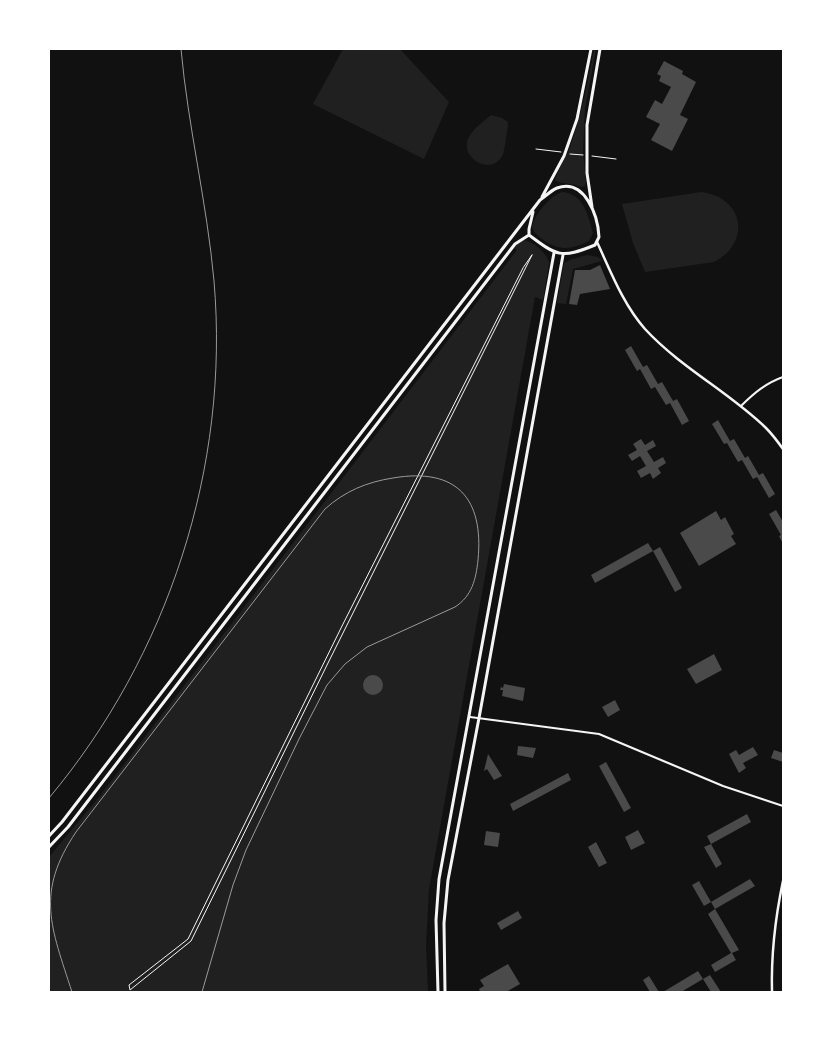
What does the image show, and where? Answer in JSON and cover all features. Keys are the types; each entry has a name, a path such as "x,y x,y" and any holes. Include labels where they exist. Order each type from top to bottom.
{"main road":[{"path":"49,836 68,814 540,200 554,177 569,144 577,119 591,49"},
{"path":"533,210 528,229 529,236 554,253 563,255 588,248 595,245 599,238 588,173 586,125 600,49"},
{"path":"540,200 558,188 568,187 580,190 593,210"},
{"path":"49,847 68,826 515,244 529,236"},
{"path":"438,992 436,920 439,879 554,253"},
{"path":"445,992 444,922 448,880 480,718 563,255"}],"street":[{"path":"597,242 626,302 645,328 688,367 741,406 767,429 783,449"},
{"path":"741,406 752,394 770,382 783,377"},
{"path":"470,717 599,734 723,786 783,806"},
{"path":"772,992 771,967 775,921 783,882"}],"path":[{"path":"536,149 562,152"},
{"path":"568,153 583,155"},
{"path":"592,156 616,159"},
{"path":"532,256 191,942 130,990 129,986 188,939 292,726 522,268 532,256"}],"shaded area":[{"path":"343,49 400,49 449,102 424,159 313,104"},
{"path":"594,49 596,49 585,109 583,153 586,182 585,186 581,187 555,180 575,132"},
{"path":"491,115 508,122 504,152 497,162 491,165 477,162 468,151 467,144 473,131"},
{"path":"562,192 575,197 584,206 593,233 589,241 565,248 548,243 536,234 532,227 544,206 553,197"},
{"path":"701,192 727,202 734,211 738,222 738,233 734,244 726,254 714,262 645,272 633,243 622,204"},
{"path":"523,240 539,248 549,263 543,300 535,297 429,889 426,946 428,992 49,992 49,857 99,797 517,250 514,248 519,241"},
{"path":"587,255 598,257 602,261 573,269 566,304 557,303 564,263"}],"building":[{"path":"664,61 683,71 682,74 696,82 680,115 688,119 672,151 651,140 660,124 646,117 655,100 662,104 671,87 659,81 661,76 657,74"},
{"path":"600,265 610,289 580,294 577,305 569,304 575,270 590,270"},
{"path":"631,346 643,367 647,365 658,384 662,382 673,401 677,399 689,421 682,425 670,403 666,405 655,387 651,389 640,369 637,371 625,350"},
{"path":"718,420 730,441 734,439 745,458 748,456 759,475 763,473 775,494 769,498 757,477 753,479 742,460 738,462 727,443 724,444 712,424"},
{"path":"641,439 645,445 653,440 656,446 647,451 654,462 663,457 666,463 658,468 661,473 653,479 650,473 641,478 637,471 646,466 640,456 632,461 628,455 637,450 633,444"},
{"path":"776,510 783,522 783,544 779,536 781,535 769,514"},
{"path":"716,511 721,520 725,517 734,534 731,536 736,544 699,566 680,533"},
{"path":"648,543 653,551 595,583 591,575"},
{"path":"660,547 682,588 675,592 653,551"},
{"path":"714,654 722,670 696,684 687,669"},
{"path":"373,675 380,678 383,685 380,692 373,695 366,692 363,685 366,678"},
{"path":"504,684 525,688 523,701 502,696 503,690 500,690"},
{"path":"615,700 620,710 608,717 602,707"},
{"path":"518,746 536,748 533,758 517,755"},
{"path":"753,747 758,755 743,763 746,768 739,773 729,754 736,750 739,755"},
{"path":"774,750 783,753 783,762 771,758"},
{"path":"488,754 502,776 494,780 487,769 484,771"},
{"path":"606,762 631,808 624,812 599,766"},
{"path":"568,773 571,780 513,811 510,804"},
{"path":"747,814 751,822 711,844 707,836"},
{"path":"638,830 645,843 631,850 625,837"},
{"path":"486,831 500,833 498,847 484,845"},
{"path":"596,842 607,863 599,867 588,847"},
{"path":"711,844 722,864 716,868 704,847"},
{"path":"750,879 755,886 715,909 711,902"},
{"path":"699,881 711,902 704,906 692,885"},
{"path":"715,909 739,950 732,953 736,960 715,972 711,965 731,953 708,914"},
{"path":"518,911 522,918 501,930 497,923"},
{"path":"508,964 520,984 506,992 480,992 479,989 484,986 480,980"},
{"path":"698,971 703,979 681,992 663,992"},
{"path":"710,975 721,992 711,992 703,979"},
{"path":"649,976 659,992 650,992 643,980"}],"railway":[{"path":"49,798 91,743 127,683 158,621 182,556 200,489 212,420 216,351 214,281 181,49"},
{"path":"72,992 53,929 51,892 55,874 63,854 76,832 325,509 348,492 383,480 415,476 434,478 450,483 462,492 471,504 476,520 479,539 478,560 472,586 461,603 455,607 367,647 345,664 327,685 246,850 233,885 202,992"}]}
